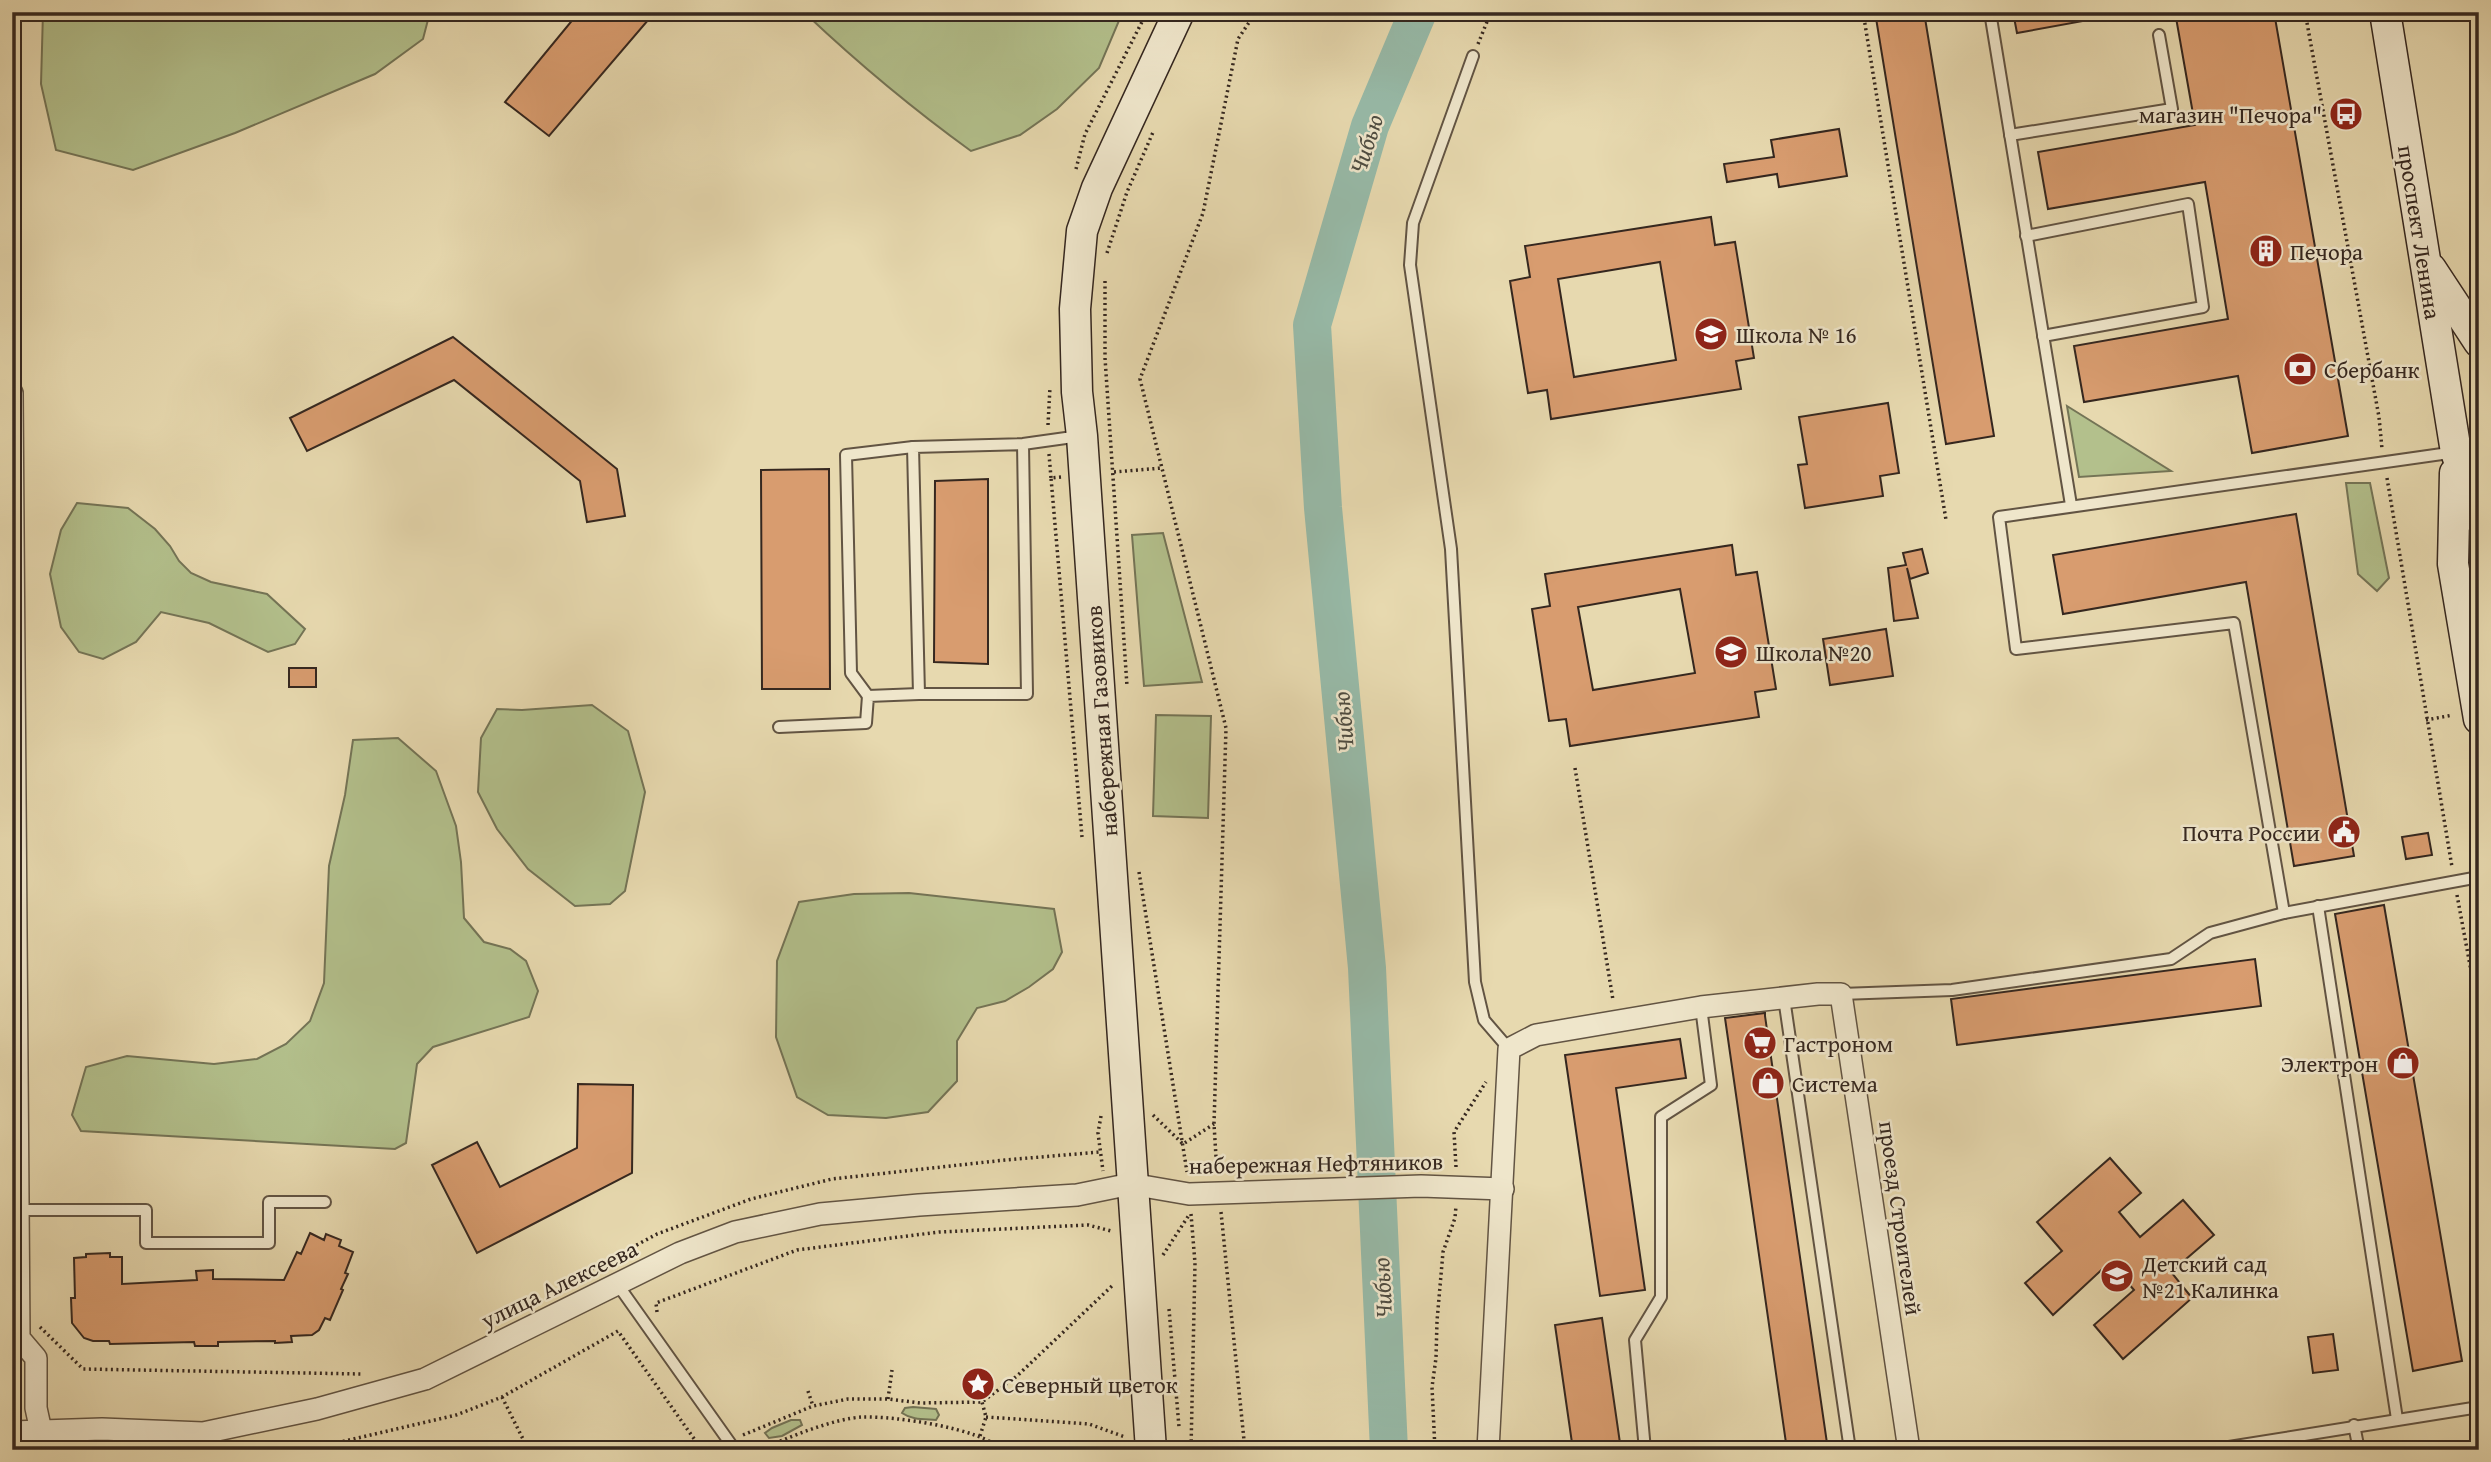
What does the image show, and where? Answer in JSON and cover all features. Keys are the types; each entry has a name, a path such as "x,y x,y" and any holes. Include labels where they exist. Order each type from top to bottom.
{"main road":[{"name":"набережная Газовиков","path":"1139,1444 1138,1273 1077,392 1075,309 1082,231 1097,188 1179,12"},
{"name":"проспект Ленина","path":"2385,12 2424,259 2467,451 2479,519"},
{"path":"2424,259 2479,342"},
{"name":"проспект Ленина","path":"2467,451 2454,564 2479,719"}],"street":[{"path":"12,393 19,1338 36,1357 36,1408 41,1430"},
{"path":"1488,1450 1509,1049 1536,1035 1701,1007 1841,994"},
{"name":"проезд Строителей","path":"1841,994 1909,1450"},
{"name":"набережная Нефтяников","path":"1132,1184 1194,1206 1322,1190 1421,1186 1503,1189"},
{"name":"улица Алексеева","path":"12,1432 102,1429 203,1433 317,1409 425,1379 680,1253 735,1232 820,1214 1077,1195 1132,1184"}],"lane":[{"path":"1990,12 2070,505"},
{"path":"2010,135 2172,109 2158,35"},
{"path":"1473,56 1413,223 1410,265 1451,549 1475,982 1484,1020 1509,1049"},
{"path":"2026,236 2188,204 2203,307 2043,336"},
{"path":"779,727 866,723 868,696 851,673 846,455 913,447 1023,444 1082,436"},
{"path":"868,696 1027,694 1023,444"},
{"path":"913,447 919,695"},
{"path":"2284,913 2234,623 2016,649 1999,517 2467,451"},
{"path":"1841,994 1952,990 2171,959 2210,933 2284,913 2479,877"},
{"path":"2318,906 2397,1419"},
{"path":"1784,998 1850,1450"},
{"path":"1645,1450 1635,1340 1661,1297 1661,1117 1711,1085 1701,1007"},
{"path":"18,1210 146,1210 146,1243 269,1243 269,1202 325,1202"},
{"path":"618,1285 735,1450"},
{"path":"2210,1450 2477,1407 2479,1423"},
{"path":"2354,1425 2359,1450"}],"path":[{"path":"1245,1450 1217,1205 1213,1124 1226,728 1140,379 1203,213 1238,39 1256,12"},
{"path":"1473,56 1491,12"},
{"path":"1863,12 1946,520"},
{"path":"2305,12 2379,417 2384,462 2392,494 2454,882 2479,1014"},
{"path":"2476,12 2479,29"},
{"path":"1105,261 1127,192 1158,121"},
{"path":"1105,275 1105,358 1127,699"},
{"path":"1048,441 1051,478"},
{"path":"1575,768 1618,1021"},
{"path":"1137,863 1194,1206 1191,1450"},
{"path":"1435,1450 1432,1387 1443,1252 1455,1218 1457,1188 1454,1132 1489,1076"},
{"path":"1127,1117 1153,1115 1183,1144"},
{"path":"1183,1144 1213,1124"},
{"path":"555,1290 657,1234 751,1199 832,1180 1100,1152"},
{"path":"743,1435 813,1406 848,1399 982,1402 1017,1376 1126,1273 1138,1273 1164,1255 1194,1206"},
{"path":"658,1322 656,1303 797,1250 939,1232 1088,1225 1113,1231"},
{"path":"1169,1308 1179,1427"},
{"path":"19,1323 41,1327 83,1368 373,1374"},
{"path":"284,1450 328,1445 456,1415 502,1397 618,1331 702,1450"},
{"path":"888,1399 892,1370"},
{"path":"808,1391 813,1406"},
{"path":"502,1397 524,1441"},
{"path":"980,1436 986,1417 982,1402"},
{"path":"760,1450 809,1430 862,1417 971,1432 997,1444 1002,1450"},
{"path":"986,1417 1089,1424 1139,1444"},
{"path":"736,1425 748,1443"}],"green space":[{"path":"43,12 430,12 423,39 375,74 235,133 133,170 56,150 41,84"},
{"path":"797,12 1120,12 1121,16 1099,68 1057,109 1020,135 971,151 887,86 807,15"},
{"path":"2067,406 2171,471 2079,477"},
{"path":"2346,483 2370,483 2389,578 2377,591 2358,574"},
{"path":"77,503 128,508 155,529 191,573 211,582 267,594 305,629 295,644 268,652 209,623 161,612 136,642 103,659 79,652 61,627 50,574 61,530"},
{"path":"1163,533 1202,682 1144,686 1132,535"},
{"path":"592,705 628,731 645,792 625,891 610,904 575,906 528,869 497,829 478,792 481,738 497,709"},
{"path":"1156,715 1211,716 1208,818 1153,816"},
{"path":"398,738 436,771 456,826 464,918 484,942 510,949 526,961 538,991 529,1017 433,1047 417,1064 406,1143 395,1149 81,1131 72,1115 86,1067 127,1056 214,1064 257,1059 286,1044 310,1021 324,983 329,866 345,795 353,740"},
{"path":"909,893 1054,909 1062,952 1053,969 1029,987 1005,1001 977,1008 957,1041 957,1081 928,1112 886,1118 828,1115 797,1097 776,1037 777,961 799,902 854,894"},
{"path":"905,1408 936,1409 939,1415 936,1420 914,1418 902,1413"},
{"path":"791,1420 800,1420 802,1425 782,1436 769,1438 765,1433 772,1428"}],"building":[{"path":"579,12 655,12 549,136 505,102"},
{"path":"1875,12 1924,12 1994,436 1946,444"},
{"path":"2013,12 2082,12 2083,21 2017,33"},
{"name":"Печора","path":"2175,12 2274,12 2348,436 2252,453 2238,376 2084,402 2074,346 2228,319 2205,182 2048,209 2038,152 2195,125"},
{"path":"1839,129 1847,176 1779,187 1777,174 1727,182 1724,164 1774,157 1771,140"},
{"name":"Школа № 16","path":"1711,217 1715,245 1735,242 1754,358 1736,361 1741,389 1551,419 1547,390 1528,393 1510,281 1530,277 1525,246","holes":["1660,262 1676,360 1574,377 1558,279"]},
{"path":"453,337 617,469 625,516 587,522 580,481 454,380 307,451 290,418"},
{"path":"1888,403 1899,473 1880,476 1883,496 1805,508 1798,465 1807,464 1799,417"},
{"path":"829,469 830,689 762,689 761,470"},
{"path":"988,479 988,664 934,662 935,481"},
{"path":"2296,514 2354,856 2294,866 2246,582 2063,614 2053,555"},
{"name":"Школа №20","path":"1732,545 1736,575 1757,572 1776,689 1755,692 1759,717 1570,746 1566,719 1549,721 1532,609 1550,606 1545,574","holes":["1680,589 1695,673 1593,690 1578,607"]},
{"path":"1922,549 1928,573 1910,579 1907,568 1918,618 1894,621 1888,568 1906,565 1903,553"},
{"path":"1886,629 1893,676 1830,685 1823,639"},
{"path":"289,668 316,668 316,687 289,687"},
{"path":"2428,833 2432,855 2406,859 2402,837"},
{"path":"2384,905 2462,1361 2413,1371 2335,914"},
{"path":"2255,959 2261,1006 1957,1045 1951,999"},
{"path":"1765,1013 1828,1450 1787,1450 1725,1018"},
{"path":"1680,1039 1686,1078 1616,1088 1645,1290 1600,1296 1565,1055"},
{"path":"578,1084 633,1085 632,1173 477,1253 432,1165 477,1142 500,1187 577,1148"},
{"path":"2110,1158 2141,1193 2119,1212 2140,1237 2183,1200 2214,1235 2171,1272 2192,1298 2123,1359 2094,1325 2134,1290 2110,1262 2053,1315 2025,1283 2062,1251 2037,1222"},
{"path":"310,1233 324,1240 326,1234 341,1240 339,1246 353,1252 345,1273 348,1274 341,1289 343,1290 330,1320 325,1318 319,1330 312,1335 291,1336 292,1342 218,1342 218,1346 195,1346 194,1342 110,1344 109,1341 84,1338 72,1323 71,1298 75,1298 74,1258 86,1257 86,1254 110,1253 110,1257 122,1257 122,1284 197,1280 196,1271 213,1270 213,1279 284,1280 297,1252 301,1254"},
{"path":"1602,1318 1621,1450 1573,1450 1555,1325"},
{"path":"2333,1334 2338,1370 2313,1373 2308,1337"}],"waterway":[{"name":"Чибью","path":"1389,1450 1367,968 1323,508 1312,325 1370,126 1418,12"}],"place":[{"name":"магазин \"Печора\"","path":"2346,114"},
{"name":"Печора","path":"2266,251"},
{"name":"Школа № 16","path":"1711,334"},
{"name":"Сбербанк","path":"2300,369"},
{"name":"Школа №20","path":"1731,652"},
{"name":"Почта России","path":"2344,832"},
{"name":"Гастроном","path":"1760,1043"},
{"name":"Электрон","path":"2403,1063"},
{"name":"Система","path":"1768,1083"},
{"name":"Детский сад №21 Калинка","path":"2117,1276"},
{"name":"Северный цветок","path":"978,1384"}]}
